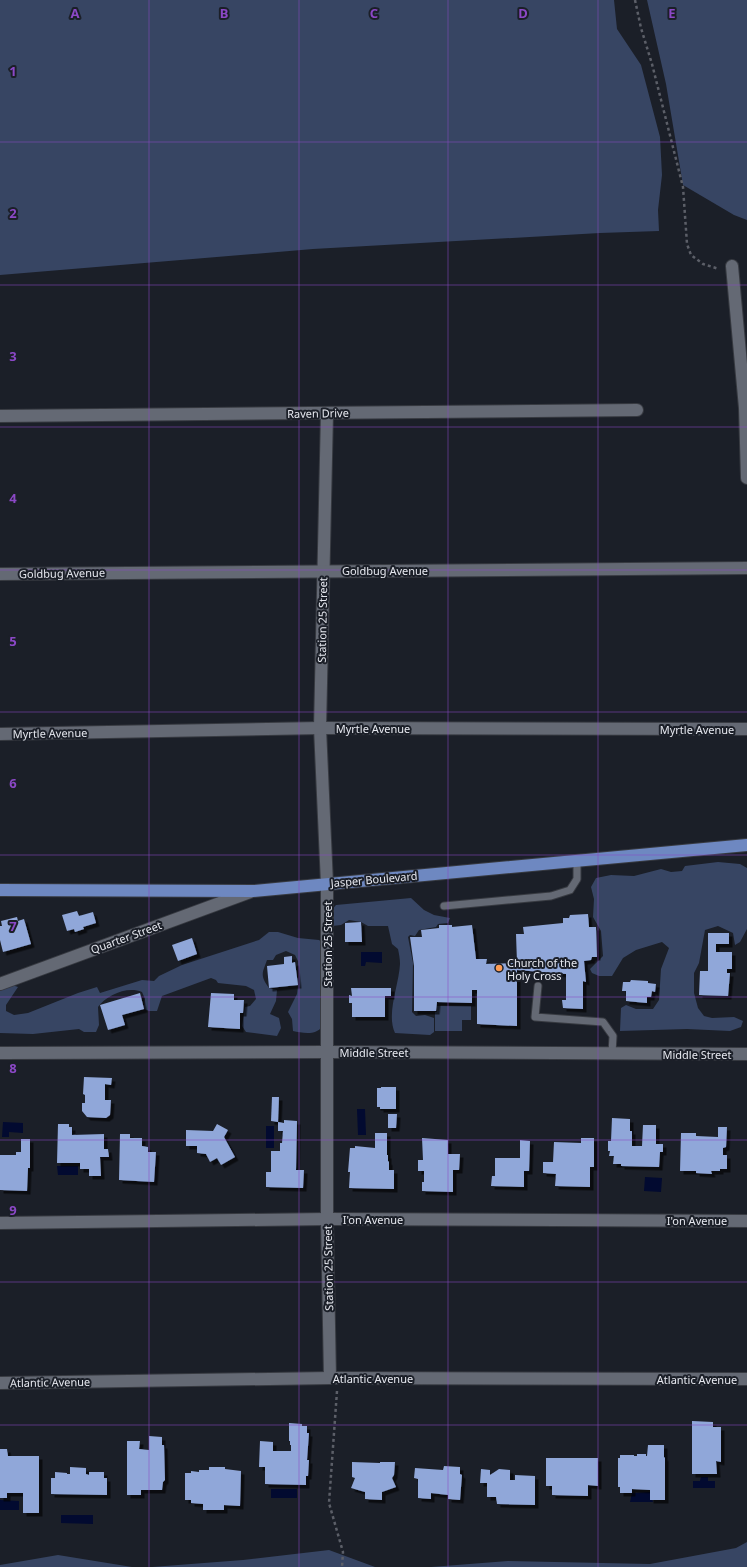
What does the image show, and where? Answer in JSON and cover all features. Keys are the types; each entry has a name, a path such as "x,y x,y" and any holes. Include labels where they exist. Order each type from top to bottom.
{"main road":[{"name":"Jasper Boulevard","path":"0,890 253,890 747,845"}],"street":[{"path":"732,271 746,408 747,478"},
{"name":"Raven Drive","path":"0,416 637,410"},
{"name":"Station 25 Street","path":"327,413 320,728 327,884 326,1219 334,1378"},
{"name":"Goldbug Avenue","path":"0,574 747,568"},
{"name":"Myrtle Avenue","path":"0,734 320,728 747,729"},
{"name":"Quarter Street","path":"0,984 253,890"},
{"name":"Middle Street","path":"0,1053 326,1052 747,1054"},
{"name":"I'on Avenue","path":"0,1223 326,1219 747,1220"},
{"name":"Atlantic Avenue","path":"0,1383 334,1378 747,1379"}],"lane":[{"path":"444,906 551,896 570,890 577,879 576,861"},
{"path":"538,986 536,1017 603,1022 613,1036 612,1053"}],"path":[{"path":"635,0 683,187 686,244 691,255 703,264 732,271"},
{"path":"334,1378 329,1503 343,1552 342,1567"}],"shaded area":[{"path":"0,0 614,0 617,29 641,65 660,137 662,175 658,210 659,231 313,249 0,275"},
{"path":"647,0 747,0 747,220 734,215 683,185 666,84"},
{"path":"718,862 740,864 747,868 747,929 740,942 735,945 733,933 718,926 705,930 699,963 694,973 694,993 698,1008 704,1016 712,1018 734,1017 743,1021 741,1027 730,1031 687,1029 620,1031 621,1008 626,1005 636,1009 653,1009 659,1000 661,969 669,948 662,942 636,950 623,958 612,976 599,976 592,973 590,969 603,956 601,931 593,917 594,899 591,887 596,878 611,875 634,876 661,869 671,872 682,871 685,866"},
{"path":"411,898 424,910 434,915 450,918 448,923 438,924 436,927 419,930 415,936 410,935 408,937 413,963 412,1012 416,1016 425,1015 434,1018 434,1032 430,1035 395,1033 392,1008 400,962 398,949 392,944 388,926 368,926 361,922 349,920 341,925 332,926 330,912 336,905"},
{"path":"269,932 278,932 298,938 319,940 324,944 322,1026 313,1033 293,1031 292,1019 288,1012 297,994 299,976 298,961 295,955 286,951 276,955 273,960 267,960 263,974 264,980 269,988 277,990 276,1001 270,1014 279,1018 281,1028 277,1036 246,1032 242,1026 245,1007 250,1006 256,999 254,990 246,986 218,983 216,980 211,978 162,996 157,1011 149,1011 144,1009 145,999 142,992 130,990 112,995 98,1007 99,1025 96,1032 84,1032 79,1029 33,1034 0,1033 0,991 12,985 18,987 6,1005 6,1011 14,1015 28,1013 97,987 100,993 142,980 154,981 159,976 182,965 259,940"},
{"path":"361,952 382,952 382,963 366,962 365,966 361,966"},
{"path":"437,1006 471,1006 471,1020 462,1020 462,1031 435,1031 435,1012 437,1012"},
{"path":"357,1109 365,1109 366,1135 358,1135"},
{"path":"3,1122 23,1123 23,1133 9,1132 9,1137 2,1137"},
{"path":"266,1126 274,1126 274,1148 266,1148"},
{"path":"57,1166 78,1166 78,1175 58,1175"},
{"path":"645,1177 662,1178 661,1192 644,1191"},
{"path":"701,1477 708,1477 708,1481 715,1481 715,1488 693,1488 693,1481 700,1481"},
{"path":"271,1489 297,1489 297,1498 271,1498"},
{"path":"650,1492 653,1502 630,1502 632,1493"},
{"path":"0,1500 19,1501 19,1510 0,1510"},
{"path":"61,1515 93,1515 93,1524 61,1523"},
{"path":"747,1542 747,1567 431,1567 508,1561 650,1564 736,1548"},
{"path":"329,1550 375,1567 152,1567 243,1560"},
{"path":"58,1555 132,1567 0,1567 0,1565"}],"building":[{"path":"77,911 79,916 93,912 96,923 83,927 84,929 75,932 74,929 67,931 62,915"},
{"name":"Church of the Holy Cross","path":"588,914 589,927 596,927 597,957 592,957 591,960 584,961 586,982 583,981 583,1009 563,1008 562,1000 566,1000 566,974 517,970 517,1026 477,1024 477,990 472,990 472,1003 437,1002 436,1011 414,1011 414,966 410,937 422,937 421,930 439,928 439,925 452,925 452,927 472,925 476,959 487,959 486,964 517,963 516,934 524,934 523,927 563,923 563,918 569,918 570,915"},
{"path":"17,917 18,921 24,919 31,944 3,952 0,940 0,926 2,926 1,921"},
{"path":"361,922 362,942 345,942 345,923"},
{"path":"708,933 729,933 729,944 716,944 716,952 732,952 732,969 727,969 727,973 730,973 728,996 699,995 700,971 708,971"},
{"path":"192,938 197,954 178,961 172,945"},
{"path":"292,956 292,963 295,962 298,985 269,988 267,966 284,964 284,957"},
{"path":"631,980 648,981 648,983 656,984 655,992 652,991 651,997 647,997 647,1003 626,1001 626,991 622,991 623,982 630,982"},
{"path":"351,988 391,988 391,996 385,996 385,1017 352,1017 352,1003 349,1003 349,995 352,996"},
{"path":"140,993 144,1009 122,1015 125,1025 108,1030 100,1005"},
{"path":"211,993 234,994 234,1000 244,1000 243,1013 240,1013 240,1029 208,1027"},
{"path":"84,1077 112,1078 111,1085 105,1084 105,1100 111,1100 110,1115 106,1118 87,1117 82,1111 82,1103 85,1103 85,1095 83,1094"},
{"path":"396,1087 396,1109 380,1109 380,1107 377,1107 377,1088"},
{"path":"272,1097 279,1097 278,1122 271,1121"},
{"path":"388,1114 397,1114 396,1128 388,1128"},
{"path":"612,1118 630,1119 632,1146 642,1146 643,1125 656,1125 656,1144 663,1144 663,1152 660,1152 659,1167 621,1166 621,1164 613,1164 614,1156 609,1156 610,1151 608,1151 608,1141 611,1141"},
{"path":"284,1120 297,1121 296,1170 304,1170 303,1188 266,1187 266,1172 271,1172 271,1151 280,1151 280,1143 282,1143 283,1131 278,1131 278,1122 284,1123"},
{"path":"58,1124 69,1124 69,1127 72,1127 72,1135 104,1134 104,1149 108,1149 109,1157 100,1157 101,1176 89,1176 89,1169 80,1169 80,1163 57,1163"},
{"path":"217,1124 228,1130 224,1137 235,1157 221,1165 217,1158 210,1162 206,1154 197,1153 197,1146 186,1146 186,1130 213,1131"},
{"path":"718,1127 727,1127 726,1147 723,1148 723,1155 727,1155 727,1169 711,1171 712,1174 696,1173 696,1171 680,1171 681,1133 696,1133 696,1136 718,1137"},
{"path":"375,1133 387,1133 387,1155 389,1170 394,1170 394,1189 349,1188 350,1172 348,1172 350,1148 355,1148 355,1146 375,1148"},
{"path":"120,1134 130,1134 130,1138 142,1138 142,1146 148,1147 148,1152 156,1152 154,1182 119,1180"},
{"path":"422,1138 448,1140 448,1154 460,1154 459,1170 453,1170 453,1192 422,1191 424,1171 418,1171 418,1160 423,1160"},
{"path":"581,1138 594,1138 594,1167 590,1167 590,1187 555,1186 556,1174 543,1173 543,1162 553,1162 554,1142 581,1143"},
{"path":"21,1139 30,1139 30,1168 28,1168 27,1191 0,1190 0,1155 16,1155 16,1152 21,1152"},
{"path":"520,1140 530,1141 529,1171 524,1171 524,1187 491,1186 492,1176 495,1176 495,1158 520,1158"},
{"path":"692,1421 713,1422 713,1427 721,1427 721,1462 716,1461 717,1474 692,1474"},
{"path":"289,1423 307,1426 307,1433 309,1433 307,1460 309,1460 306,1485 265,1484 265,1467 259,1467 260,1441 273,1442 273,1451 291,1451 289,1441"},
{"path":"149,1436 162,1437 162,1445 164,1445 165,1480 163,1482 162,1490 141,1490 141,1495 127,1495 127,1441 140,1441 139,1449 149,1450"},
{"path":"648,1445 664,1445 665,1500 650,1500 650,1490 632,1489 632,1493 620,1493 620,1487 618,1487 618,1458 620,1458 620,1455 637,1456 637,1454 646,1454 647,1456"},
{"path":"0,1449 7,1449 8,1456 39,1456 39,1513 23,1513 23,1493 7,1493 7,1498 0,1498"},
{"path":"546,1458 598,1458 598,1486 588,1485 588,1496 552,1495 552,1486 546,1486"},
{"path":"352,1462 395,1462 394,1475 392,1478 396,1487 382,1492 382,1500 365,1499 365,1492 351,1488 355,1478 352,1477"},
{"path":"444,1466 460,1467 460,1474 462,1475 460,1500 448,1499 448,1495 431,1493 431,1499 418,1498 418,1479 414,1478 415,1468 443,1470"},
{"path":"70,1467 86,1468 86,1474 89,1475 89,1472 104,1472 104,1478 107,1478 107,1495 51,1494 51,1478 55,1478 55,1472 70,1474"},
{"path":"209,1467 225,1467 225,1469 241,1471 240,1506 224,1505 224,1510 203,1510 203,1504 191,1503 191,1500 185,1500 185,1473 191,1473 191,1471 199,1472 199,1470 209,1470"},
{"path":"481,1469 490,1470 490,1475 499,1469 510,1470 510,1480 515,1480 515,1475 535,1476 535,1505 497,1504 496,1497 487,1497 487,1483 480,1483"}],"place":[{"name":"Church of the Holy Cross","path":"499,968"}]}
